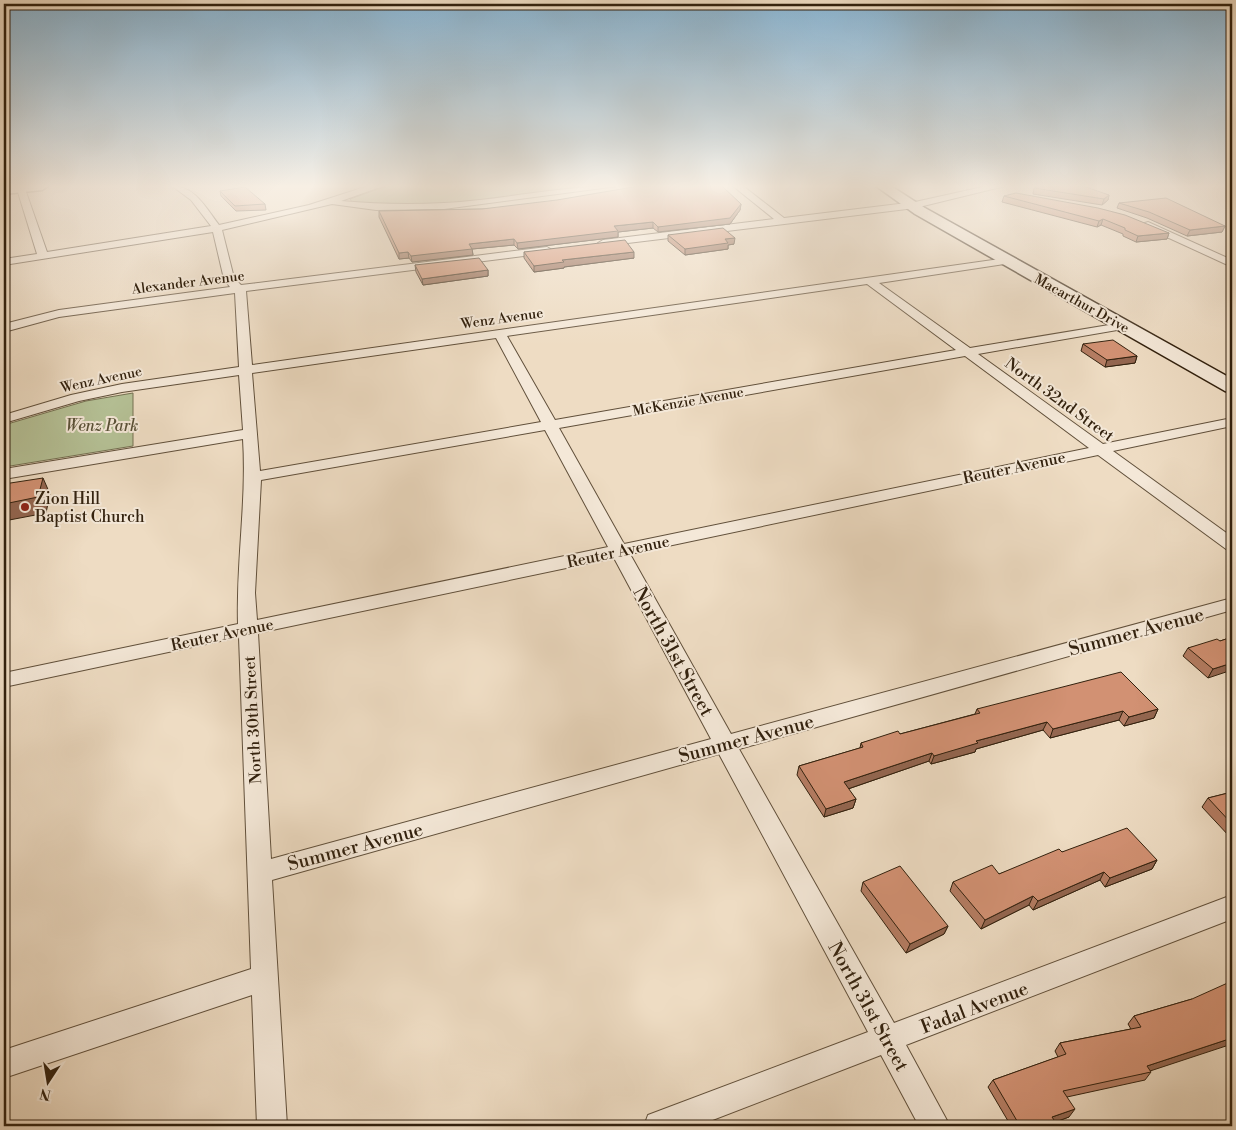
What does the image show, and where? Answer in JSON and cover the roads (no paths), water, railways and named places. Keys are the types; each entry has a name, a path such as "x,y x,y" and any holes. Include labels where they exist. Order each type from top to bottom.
{"main road":[{"name":"Macarthur Drive","path":"970,239 1232,387"}],"street":[{"path":"38,239 43,254"},
{"path":"4,262 43,254 145,239"},
{"name":"North 30th Street","path":"220,239 229,279 240,290 253,477 246,593 272,1126"},
{"path":"594,244 637,239"},
{"path":"1179,239 1232,264"},
{"name":"Alexander Avenue","path":"4,328 91,308 554,249"},
{"name":"Wenz Avenue","path":"4,419 100,392 1007,260"},
{"name":"North 32nd Street","path":"868,280 1232,545"},
{"name":"McKenzie Avenue","path":"253,477 1123,325"},
{"name":"North 31st Street","path":"500,334 935,1126"},
{"name":"Reuter Avenue","path":"4,680 1232,422"},
{"path":"4,474 250,433"},
{"name":"Summer Avenue","path":"259,873 1232,604"},
{"name":"Fadal Avenue","path":"659,1126 1232,907"},
{"path":"4,1064 264,978"}],"place":[{"name":"Zion Hill Baptist Church","path":"25,507"}],"park label":[{"name":"Wenz Park","path":"102,425"}]}
